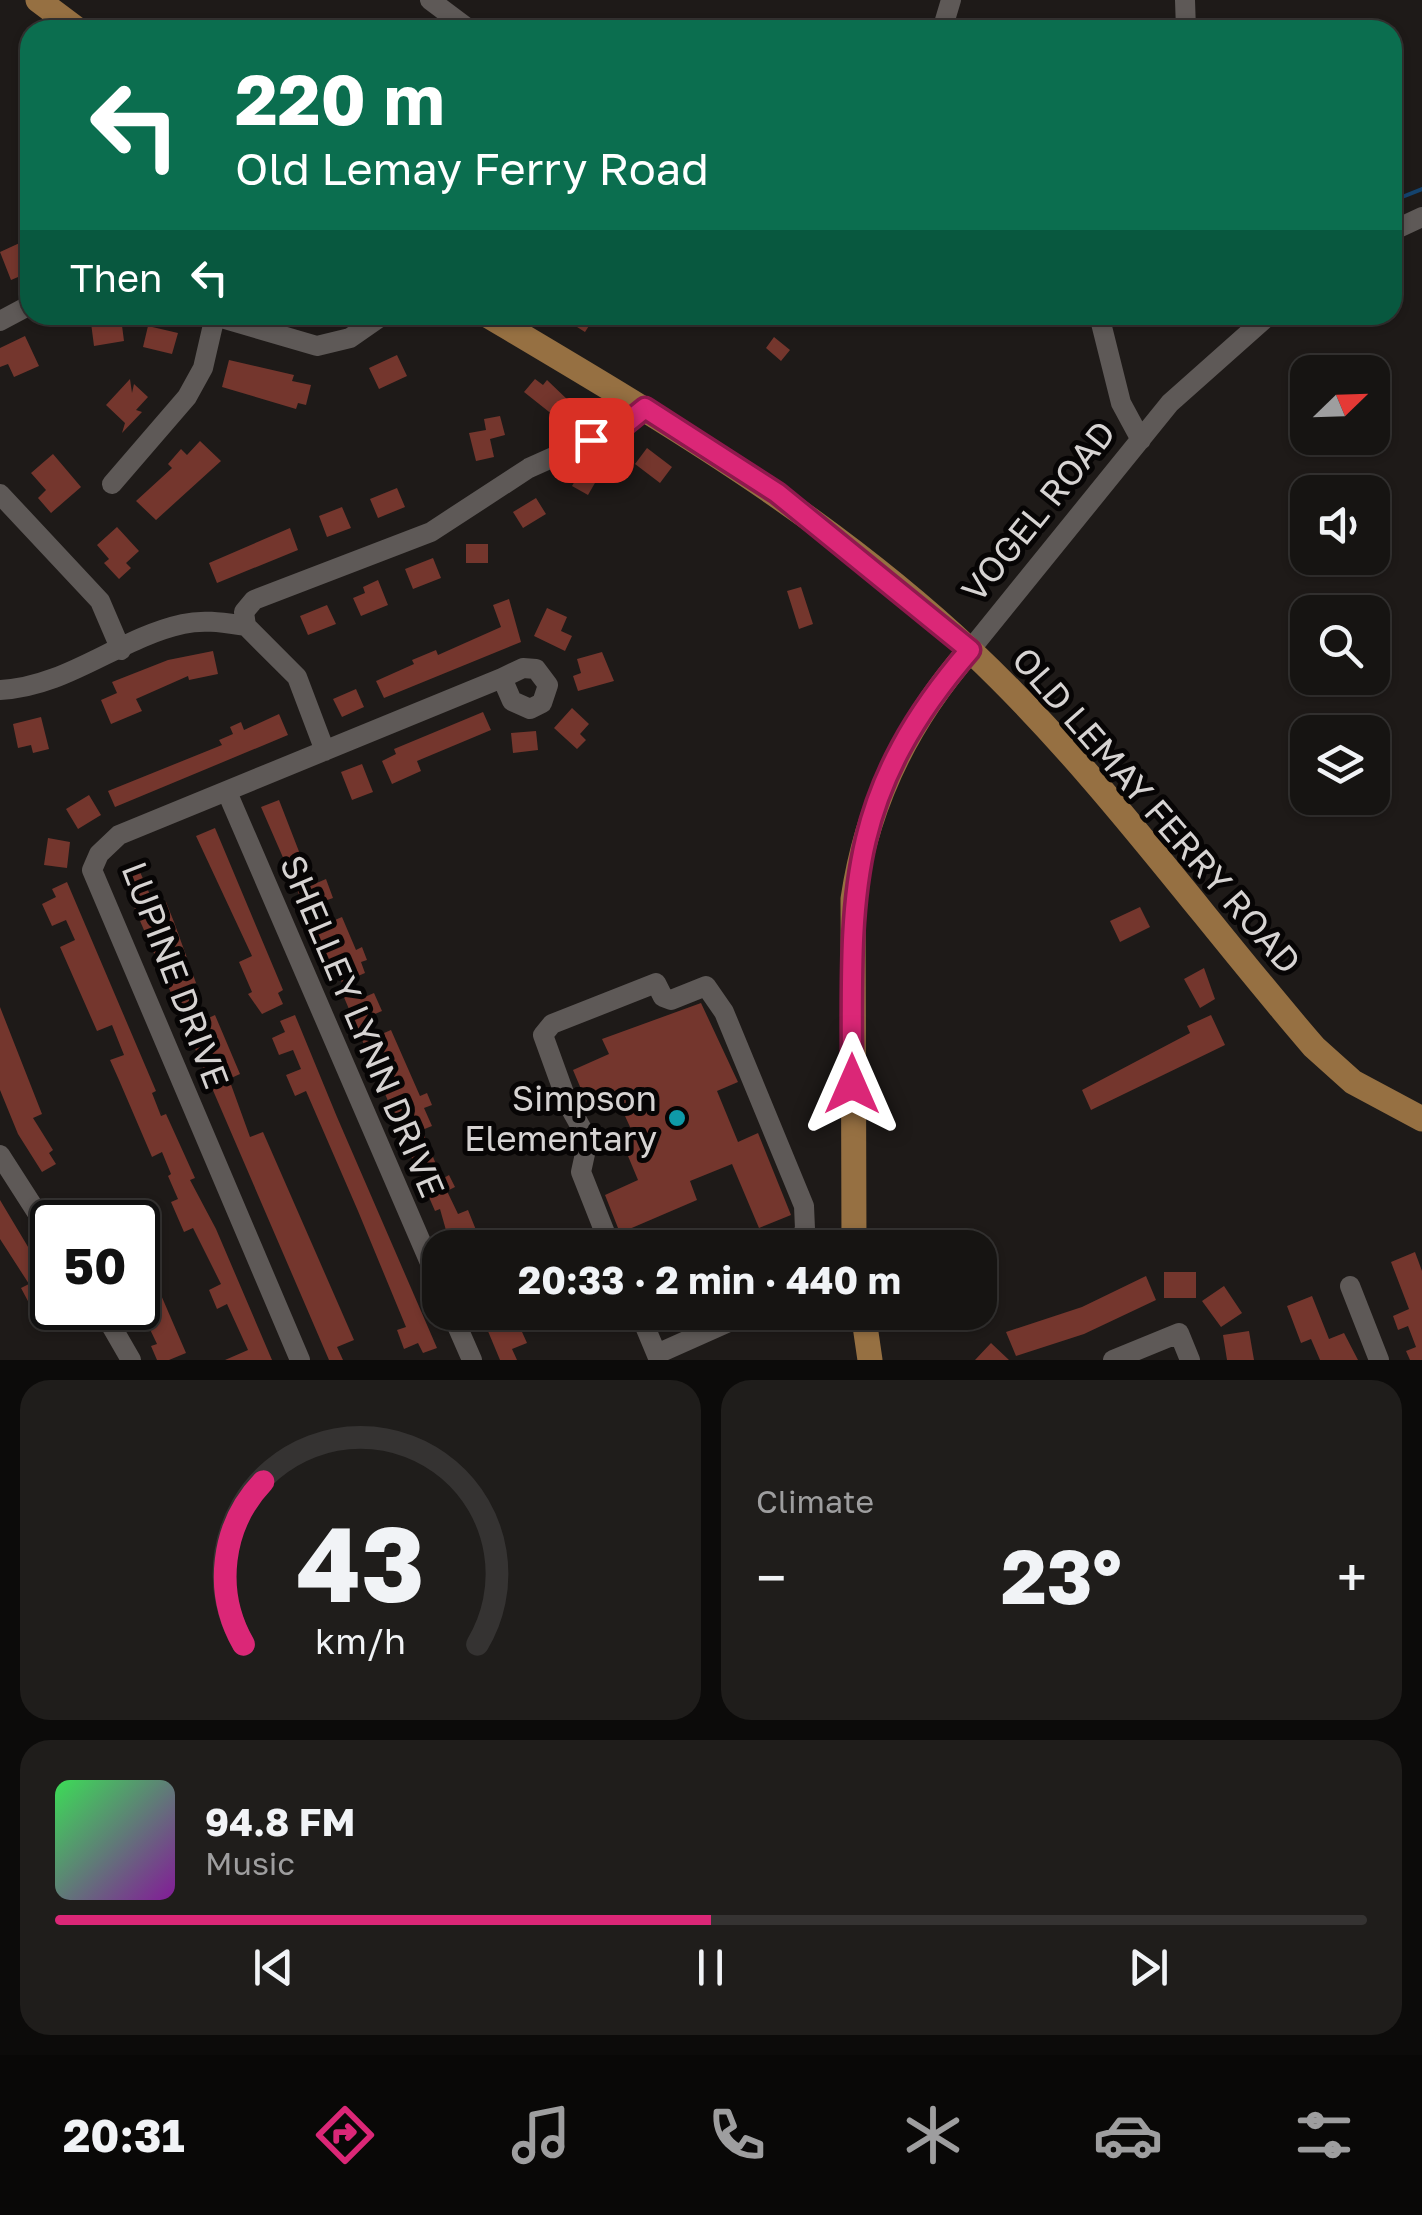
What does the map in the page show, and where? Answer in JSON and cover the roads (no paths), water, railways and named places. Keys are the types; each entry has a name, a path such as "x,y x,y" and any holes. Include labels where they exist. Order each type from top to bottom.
{"main road":[{"path":"38,0 65,20"},
{"name":"OLD LEMAY FERRY ROAD","path":"504,325 645,408 777,493 970,650 1070,753 1314,1048 1353,1082 1421,1116"},
{"name":"VOGEL ROAD","path":"854,1230 852,899 861,844 877,796 908,736 970,650"},
{"path":"866,1330 870,1360"}],"street":[{"path":"430,0 457,20"},
{"path":"112,484 187,397 203,368 211,325"},
{"path":"244,325 317,346 350,338 369,325"},
{"path":"1102,325 1121,403 1141,440"},
{"name":"VOGEL ROAD","path":"970,650 1170,403 1258,325"},
{"path":"246,626 244,612 254,600 430,532 529,468 624,425 645,408"},
{"path":"0,494 100,601 121,650"},
{"path":"0,690 30,688 182,624 212,621 246,626 297,677 325,751"},
{"name":"LUPINE DRIVE","path":"300,1360 92,870 99,854 119,835 502,678"},
{"name":"SHELLEY LYNN DRIVE","path":"227,792 422,1244"},
{"path":"604,1230 581,1172 588,1140 568,1104 542,1034 552,1024 656,983 663,996 672,1000 706,986 724,1012 804,1206 805,1230"},
{"path":"0,1154 30,1201"},
{"path":"1350,1286 1380,1360"},
{"path":"113,1330 130,1360"},
{"path":"460,1330 472,1360"},
{"path":"647,1330 658,1357 714,1330"},
{"path":"1112,1360 1179,1332 1190,1360"}],"waterway":[{"path":"1402,197 1422,189"}],"place":[{"name":"Simpson Elementary","path":"677,1118"}]}
